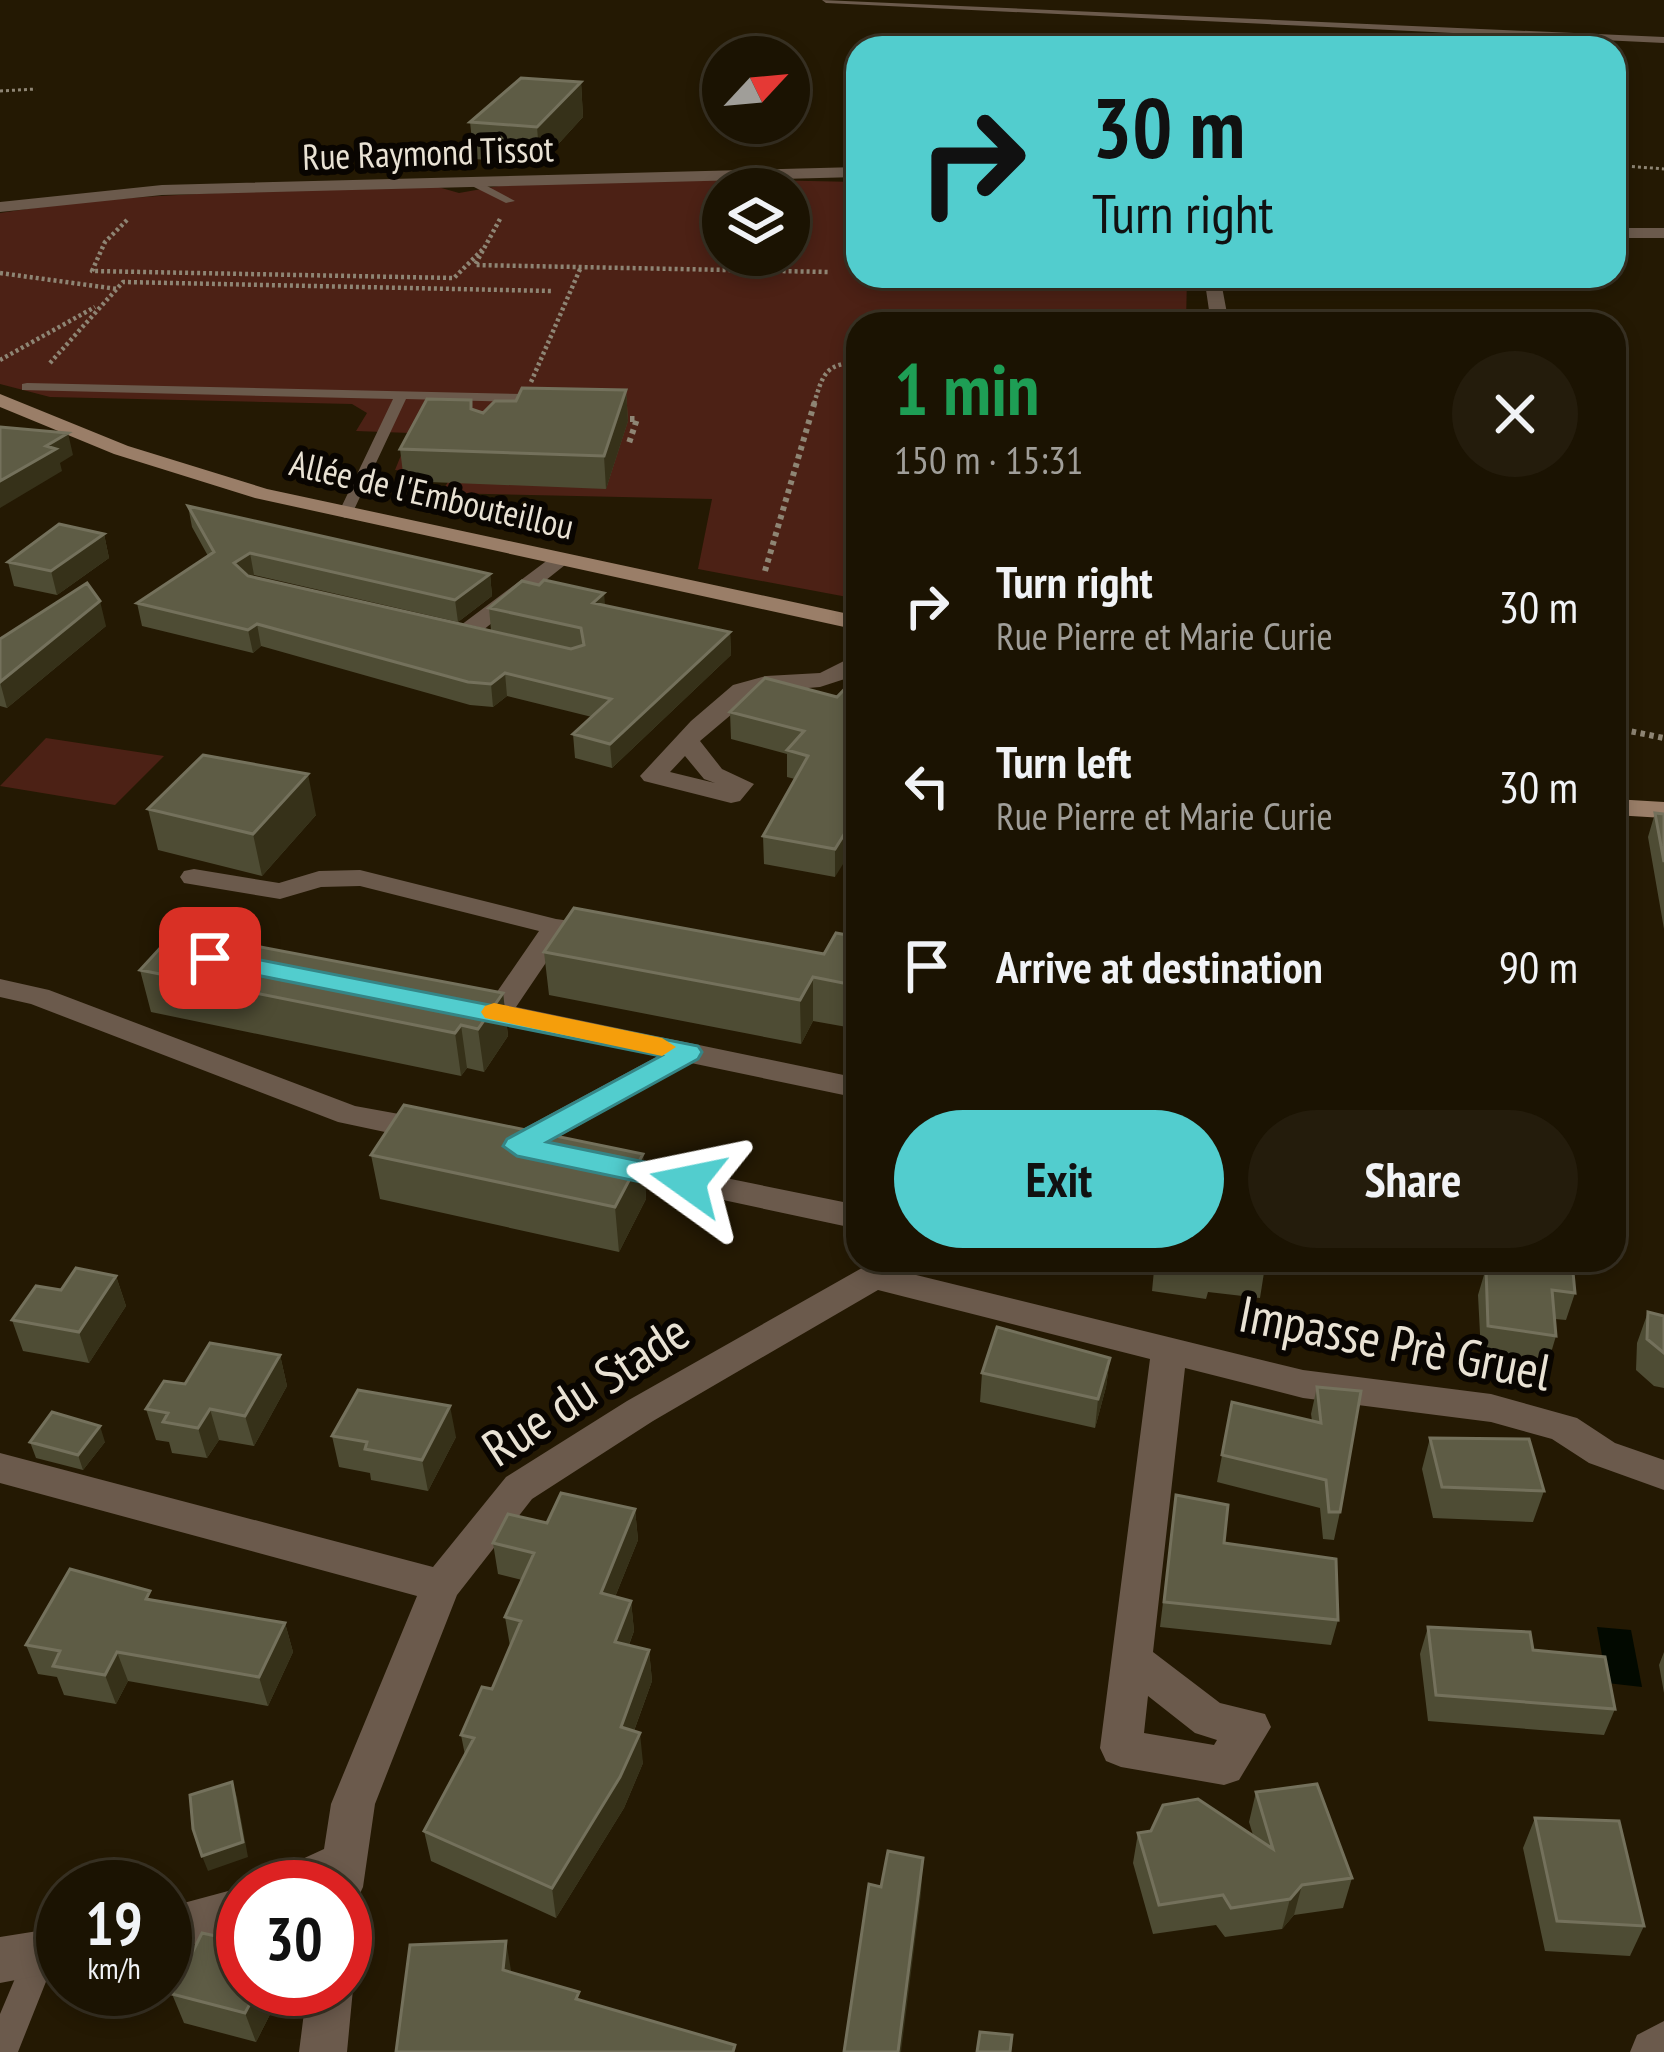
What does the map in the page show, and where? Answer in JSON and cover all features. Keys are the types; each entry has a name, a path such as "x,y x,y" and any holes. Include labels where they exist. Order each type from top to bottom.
{"street":[{"name":"Rue Raymond Tissot","path":"0,207 125,192 846,172"},
{"path":"1626,233 1664,233"},
{"name":"Allée de l'Embouteillou","path":"0,400 186,472 345,514 846,620"},
{"path":"466,634 557,560"},
{"path":"686,740 746,686 840,679 846,673"},
{"path":"1626,808 1664,810"},
{"path":"194,877 280,891 319,879 360,878 556,927 626,936"},
{"path":"498,1012 556,927"},
{"path":"0,988 39,996 349,1115 454,1135"},
{"path":"431,1000 846,1085"},
{"path":"688,1052 507,1144 846,1215"},
{"name":"Rue du Stade","path":"344,1860 353,1804 441,1586 519,1488 640,1411 883,1272"},
{"name":"Impasse Prè Gruel","path":"903,1272 1169,1353 1303,1384 1491,1408 1564,1428 1602,1453 1664,1474"},
{"path":"1130,1658 1169,1353"},
{"path":"0,1468 441,1586"},
{"path":"323,2052 327,2016"},
{"path":"1654,2052 1664,2045"}],"lane":[{"path":"826,0 1580,36"},
{"path":"1626,38 1664,40"},
{"path":"470,181 510,201"},
{"path":"27,388 524,398"},
{"path":"345,514 400,396"},
{"path":"493,417 503,398"},
{"path":"1,2052 35,1954"}],"path":[{"path":"0,91 36,89"},
{"path":"1626,166 1664,169"},
{"path":"510,201 476,265 829,272"},
{"path":"144,208 106,242 92,271 454,278 485,248"},
{"path":"495,228 496,215"},
{"path":"524,398 580,267"},
{"path":"0,273 117,289"},
{"path":"27,388 123,282 551,291"},
{"path":"0,360 106,300"},
{"path":"766,571 826,368 846,364"},
{"path":"616,418 637,419 629,442"},
{"path":"1626,730 1664,738"}],"shaded area":[{"path":"702,179 702,276 810,276 810,181 846,182 846,288 1187,288 1186,312 846,312 846,597 698,569 712,499 441,493 448,482 399,481 404,471 395,470 410,433 356,431 367,413 352,404 50,397 0,384 0,213 164,196 438,187 459,193 510,184"},
{"path":"46,738 164,756 115,805 0,786"},
{"path":"1597,1627 1631,1630 1642,1687 1607,1683"}],"building":[{"path":"521,78 581,82 537,127 470,122"},
{"path":"522,388 626,390 604,456 400,449 427,399 471,400 471,409 483,413 495,401 516,401"},
{"path":"0,427 68,433 46,446 56,449 0,481"},
{"path":"188,506 490,574 455,600 250,553 234,563 248,576 571,649 584,645 581,628 489,608 522,581 539,585 544,580 604,593 593,603 730,632 610,744 573,734 611,699 505,673 491,684 468,682 257,624 248,630 137,603 214,552"},
{"path":"59,524 104,534 51,571 8,562"},
{"path":"87,583 100,601 0,682 0,639"},
{"path":"765,678 837,697 846,688 846,831 835,849 763,836 808,756 787,750 804,731 730,712"},
{"path":"203,755 308,774 253,834 148,809"},
{"path":"1655,813 1664,814 1664,862"},
{"path":"574,908 824,954 836,933 846,935 846,984 813,977 800,1000 544,952"},
{"path":"176,931 503,993 478,1029 461,1025 455,1033 140,970"},
{"path":"404,1105 643,1154 615,1207 371,1155"},
{"path":"76,1268 116,1276 79,1332 12,1320 36,1286 61,1290"},
{"path":"1486,1272 1573,1272 1575,1293 1552,1290 1556,1336 1488,1326"},
{"path":"1648,1312 1664,1316 1664,1353 1647,1339"},
{"path":"997,1327 1110,1358 1098,1399 982,1373"},
{"path":"210,1343 280,1355 245,1416 210,1409 198,1428 163,1422 168,1413 146,1409 164,1381 185,1384"},
{"path":"1317,1387 1361,1391 1340,1512 1329,1512 1326,1480 1222,1455 1232,1402 1321,1423"},
{"path":"358,1390 450,1406 422,1460 365,1449 367,1442 332,1436"},
{"path":"52,1412 100,1426 78,1455 30,1442"},
{"path":"1430,1438 1529,1439 1544,1491 1442,1487"},
{"path":"561,1493 635,1509 601,1593 631,1601 615,1642 649,1650 621,1727 640,1733 620,1777 552,1888 424,1831 474,1738 461,1735 482,1687 492,1689 521,1621 505,1617 534,1553 493,1543 508,1514 547,1523"},
{"path":"1176,1495 1228,1505 1224,1543 1336,1559 1338,1620 1164,1602"},
{"path":"70,1569 150,1591 146,1599 285,1623 259,1677 117,1652 105,1675 53,1666 60,1651 26,1645"},
{"path":"1428,1627 1530,1632 1533,1650 1605,1657 1615,1709 1436,1695"},
{"path":"232,1782 243,1842 202,1856 193,1829 190,1795"},
{"path":"1317,1784 1352,1878 1302,1885 1290,1899 1231,1908 1223,1895 1159,1905 1138,1833 1151,1831 1163,1805 1198,1799 1273,1849 1256,1792"},
{"path":"1535,1818 1619,1821 1644,1926 1557,1921"},
{"path":"888,1851 923,1858 898,2052 844,2052 869,1884 881,1887"},
{"path":"202,1933 216,1936 216,2005 192,1999 192,1953"},
{"path":"506,1941 503,1970 579,1992 576,1999 735,2045 733,2052 396,2052 410,1945"},
{"path":"980,2032 1012,2035 1010,2052 977,2052"}],"slow traffic":[{"path":"494,1012 662,1047"}],"route":[{"path":"210,958 688,1052 517,1146 688,1182"}]}
